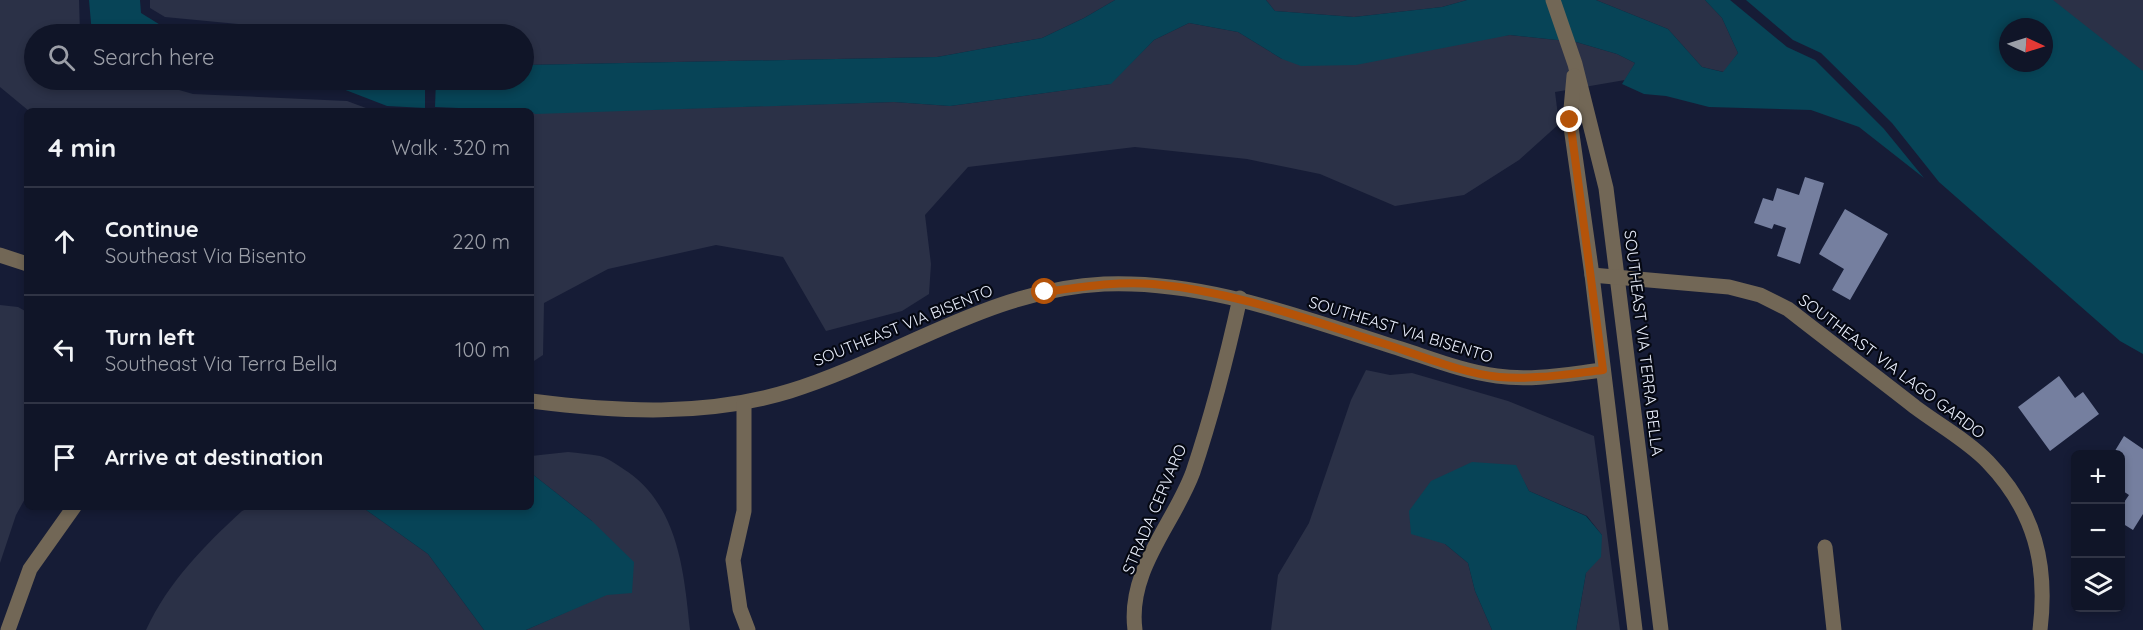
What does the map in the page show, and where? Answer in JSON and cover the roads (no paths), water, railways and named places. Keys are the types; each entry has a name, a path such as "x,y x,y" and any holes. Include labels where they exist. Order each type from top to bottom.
{"street":[{"name":"SOUTHEAST VIA TERRA BELLA","path":"1553,0 1575,64 1606,188 1661,630"},
{"name":"SOUTHEAST VIA TERRA BELLA","path":"1575,64 1570,120 1592,275 1635,630"},
{"path":"0,255 24,263"},
{"name":"SOUTHEAST VIA LAGO GARDO","path":"1592,275 1729,287 1760,295 1788,309 1987,461 2015,495 2032,529 2042,564 2044,601 2040,630"},
{"name":"SOUTHEAST VIA BISENTO","path":"534,401 593,409 664,411 744,404 793,390 988,308 1045,292 1102,284 1151,284 1199,289 1240,298 1456,367 1498,376 1535,377 1603,370"},
{"name":"STRADA CERVARO","path":"1135,630 1141,576 1192,474 1227,358 1240,298"},
{"path":"744,404 744,511 733,560 740,609 748,630"},
{"path":"8,630 30,569 72,510"},
{"path":"1825,547 1834,630"}]}
